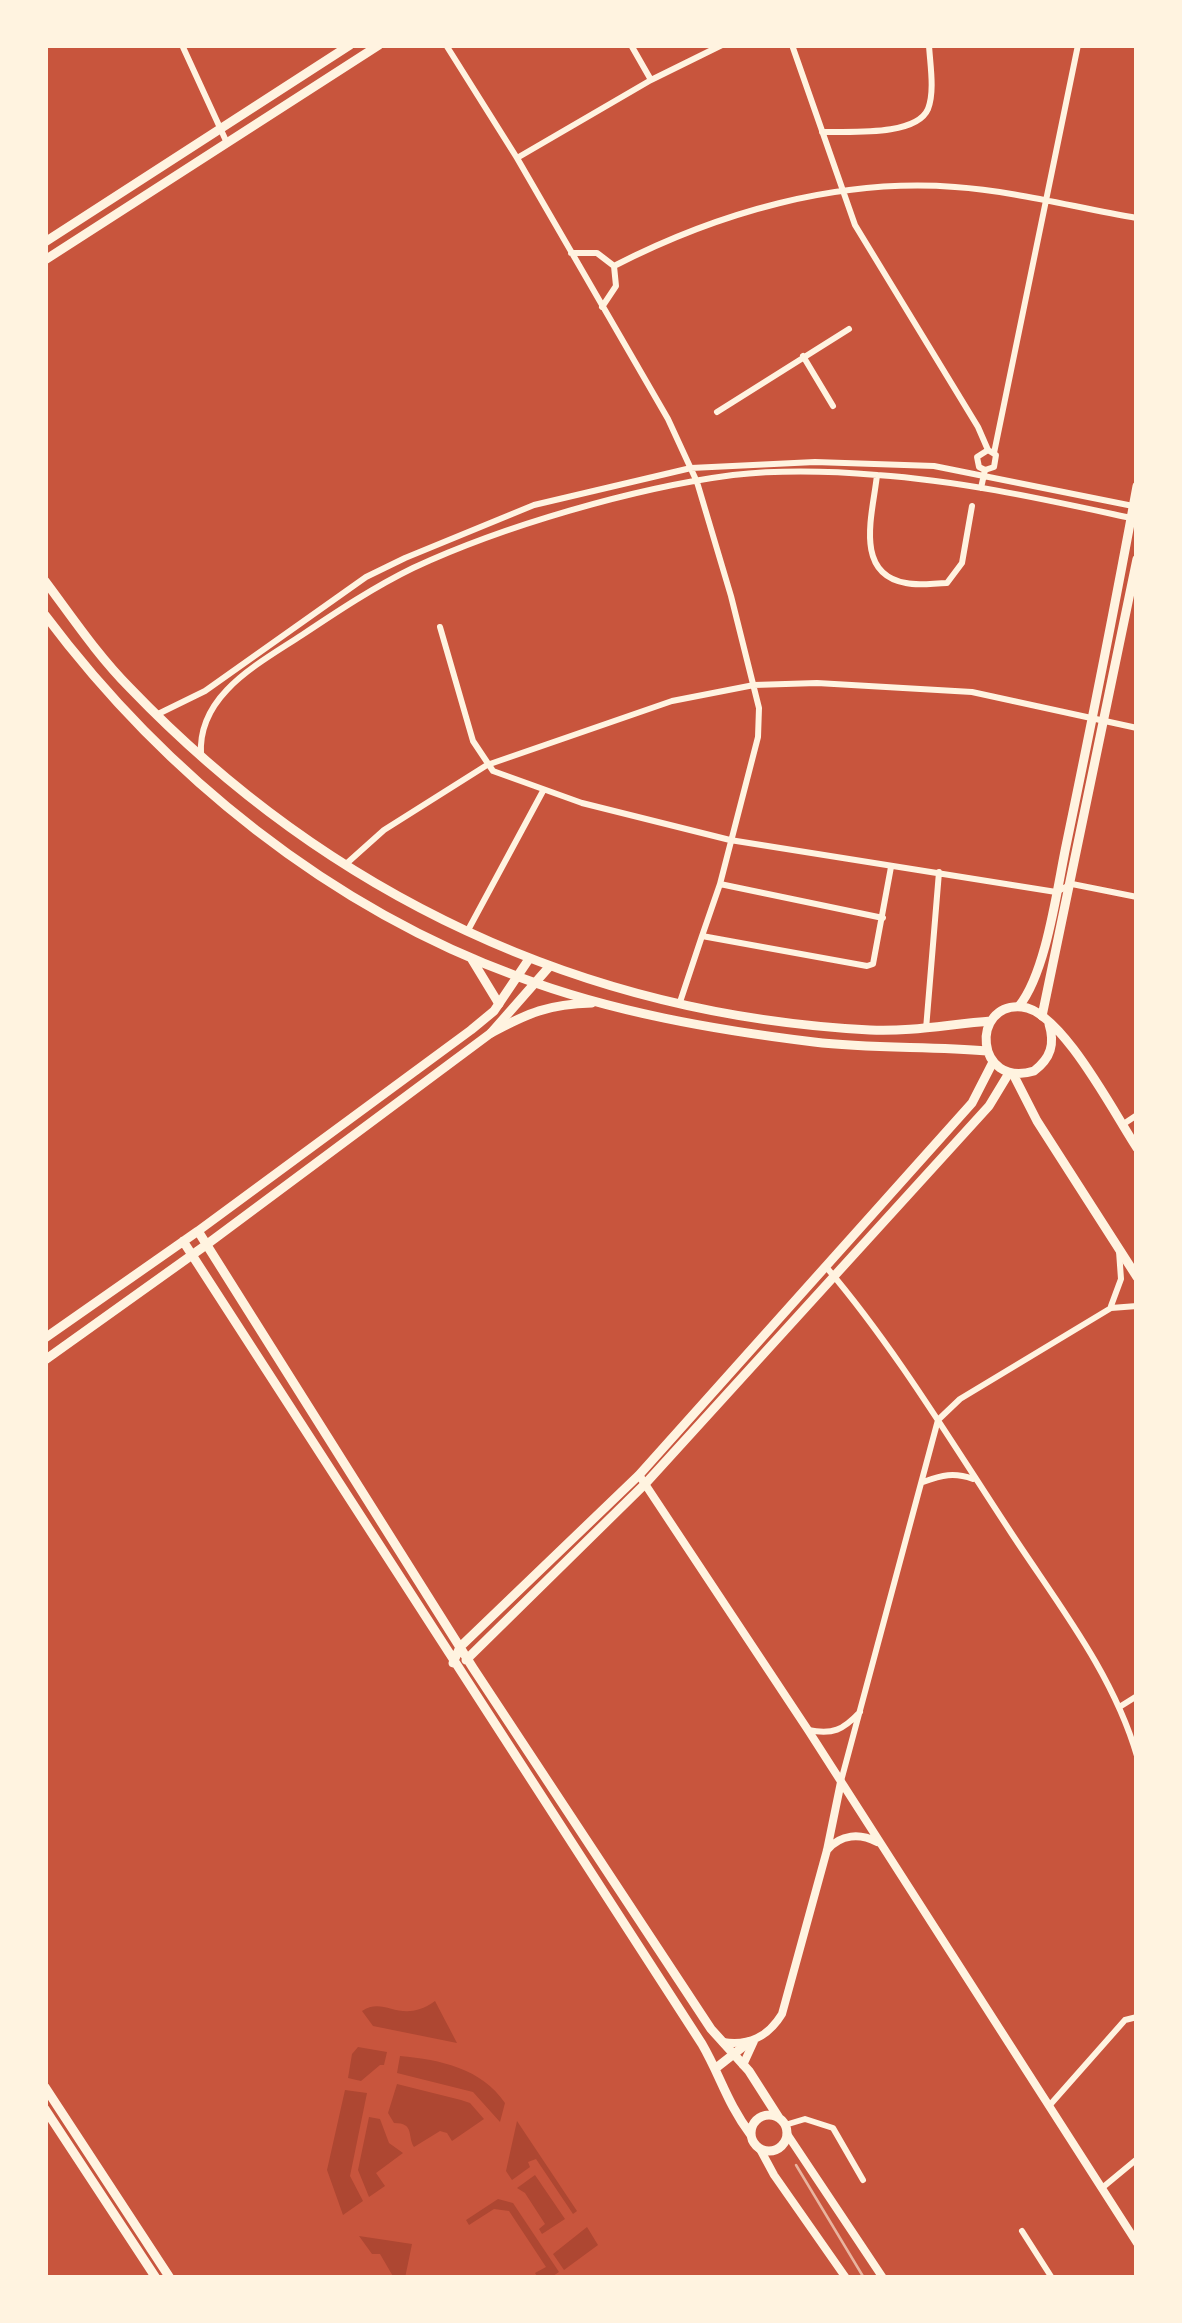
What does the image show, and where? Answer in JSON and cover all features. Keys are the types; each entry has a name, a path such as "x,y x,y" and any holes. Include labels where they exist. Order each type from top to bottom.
{"main road":[{"path":"45,242 350,45"},
{"path":"45,260 379,45"},
{"path":"1019,1006 1027,997 1038,968 1056,892 1134,519 1137,486"},
{"path":"1137,559 1046,1020 1052,1045 1043,1064 1024,1074 1011,1073 993,1062 985,1041 991,1022 1006,1008 1019,1006 1046,1020 1062,1031 1137,1148"},
{"path":"45,581 126,685 261,808 344,866 467,932 578,977 790,1023 873,1030 991,1022"},
{"path":"45,615 128,714 215,798 354,897 408,928 518,977 601,1002 812,1042 987,1051"},
{"path":"469,956 504,1018"},
{"path":"45,1338 183,1242 496,1008 529,959"},
{"path":"491,1033 549,966"},
{"path":"45,1360 206,1246 491,1033 554,1004 601,1002"},
{"path":"453,1663 460,1647 642,1479 972,1102 993,1062"},
{"path":"1011,1073 1037,1121 1137,1277"},
{"path":"453,1663 467,1659 834,1277 989,1106 1011,1073"},
{"path":"337,1128 347,1140"},
{"path":"183,1242 716,2068 728,2104 760,2149 780,2148 784,2125 743,2065 719,2041 467,1659 198,1231"},
{"path":"716,2068 730,2053 751,2042"},
{"path":"45,2087 170,2278"},
{"path":"45,2109 156,2278"},
{"path":"750,2135 756,2119 768,2114 784,2125"}],"street":[{"path":"182,45 227,143"},
{"path":"446,45 517,158 668,418 697,482 754,685 758,737 720,884 680,1002"},
{"path":"631,45 651,80"},
{"path":"517,158 651,80 722,45"},
{"path":"792,45 841,191 871,255 991,451 996,464 984,473 981,488"},
{"path":"822,132 895,129 915,123 929,107 929,45"},
{"path":"991,451 1048,203 1078,45"},
{"path":"614,266 656,244 734,214 841,191 957,187 1137,218"},
{"path":"571,253 596,253 614,266 616,286 602,307"},
{"path":"717,412 849,329"},
{"path":"803,356 833,406"},
{"path":"984,473 977,457 991,451"},
{"path":"156,714 205,690 366,577 534,505 600,487 691,468 882,463 984,473 1135,507"},
{"path":"201,756 202,726 217,698 362,595 415,568 582,508 736,475 878,475 981,488 1134,519"},
{"path":"878,475 871,558 885,574 906,583 946,583 962,563 972,506"},
{"path":"313,613 320,623"},
{"path":"440,627 472,741 493,772 543,791 730,840 1056,892 1072,884 1137,897"},
{"path":"344,866 384,830 487,765 672,701 754,685 817,683 972,692 1137,728"},
{"path":"467,932 543,791"},
{"path":"702,936 873,964 891,867"},
{"path":"926,1029 940,872"},
{"path":"720,884 883,918"},
{"path":"1122,1125 1137,1115"},
{"path":"1111,1308 1121,1279 1118,1247"},
{"path":"827,1268 938,1420 1121,1706 1137,1756"},
{"path":"743,2065 751,2042 776,2024 786,2005 938,1420 960,1400 1111,1308 1137,1306"},
{"path":"922,1482 957,1474 976,1480"},
{"path":"642,1479 1137,2243"},
{"path":"1121,1706 1137,1696"},
{"path":"808,1730 826,1734 839,1731 861,1712"},
{"path":"827,1850 840,1839 852,1836 866,1836 882,1844"},
{"path":"1049,2106 1124,2020 1137,2017"},
{"path":"719,2041 751,2042"},
{"path":"863,2180 833,2128 805,2119 784,2125 883,2278"},
{"path":"760,2149 846,2278"},
{"path":"1102,2188 1137,2159"},
{"path":"1022,2232 1052,2278"}],"shaded area":[{"path":"435,2001 457,2043 373,2026 362,2011 378,2006 412,2011"},
{"path":"358,2047 387,2052 384,2065 361,2081 348,2078 352,2054"},
{"path":"400,2056 445,2063 484,2081 505,2103 500,2122 473,2092 397,2073"},
{"path":"397,2084 470,2103 484,2119 452,2141 440,2131 414,2147 408,2128 394,2123 388,2113"},
{"path":"345,2090 367,2093 350,2176 363,2201 343,2215 327,2170"},
{"path":"369,2117 380,2119 389,2143 403,2153 376,2173 385,2186 369,2197 358,2170"},
{"path":"517,2121 577,2211 573,2214 536,2159 528,2162 530,2167 512,2180 506,2171"},
{"path":"535,2175 565,2219 542,2234 539,2229 545,2224 525,2193 517,2188"},
{"path":"498,2199 513,2203 559,2272 550,2278 538,2278 535,2273 546,2267 509,2211 494,2209 469,2225 466,2220"},
{"path":"587,2227 598,2245 564,2270 553,2254"},
{"path":"359,2236 412,2244 405,2278 394,2278 380,2254 372,2254"}],"tram line":[{"path":"796,2165 864,2278"}]}
